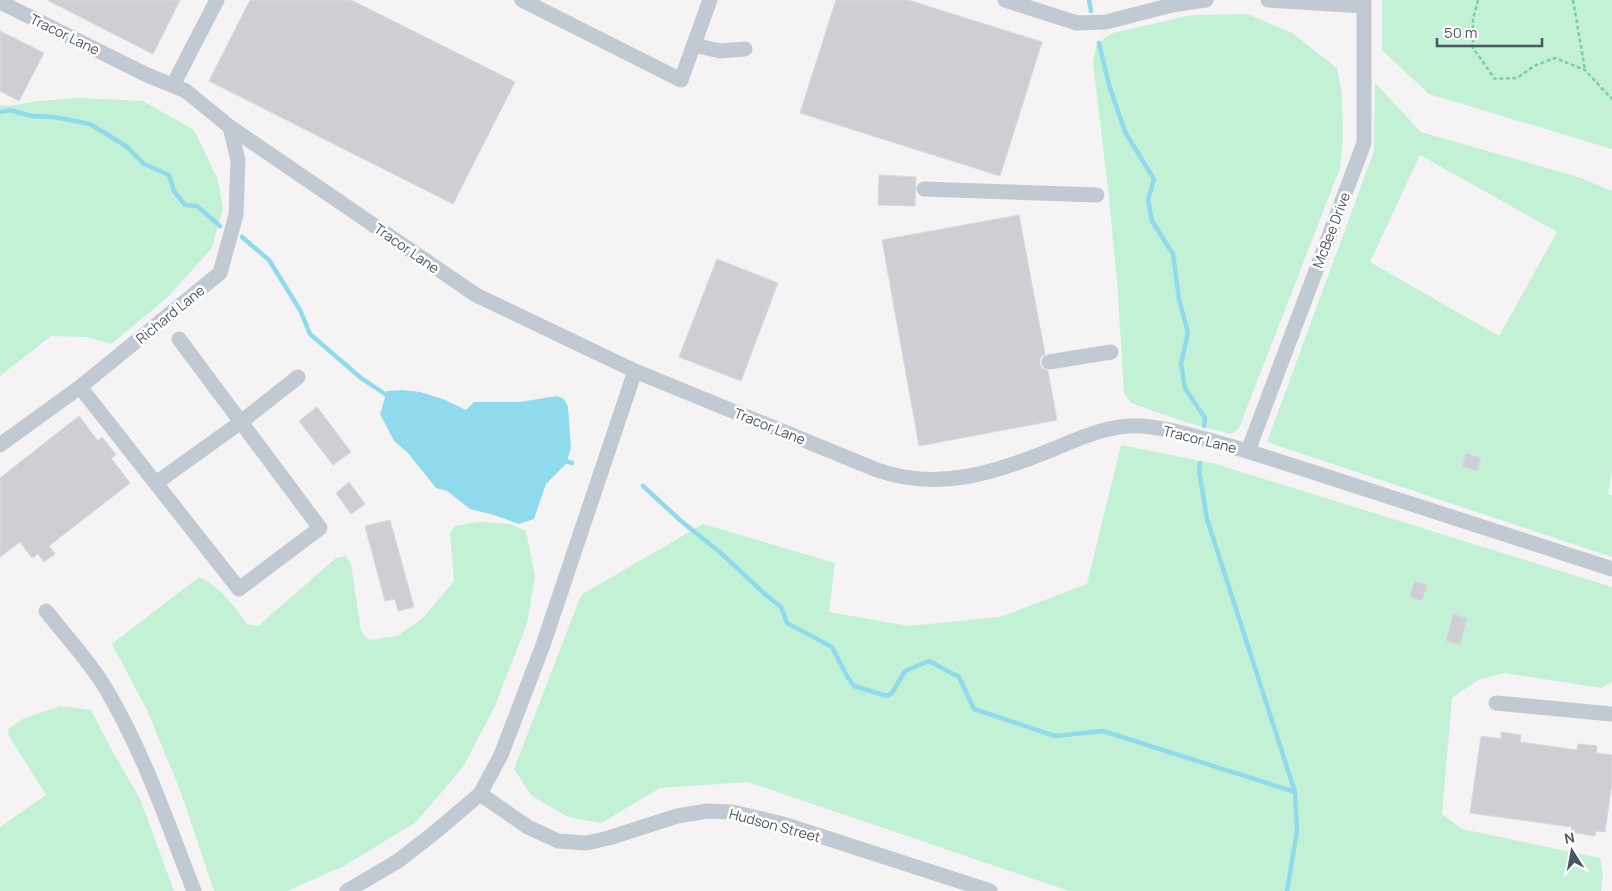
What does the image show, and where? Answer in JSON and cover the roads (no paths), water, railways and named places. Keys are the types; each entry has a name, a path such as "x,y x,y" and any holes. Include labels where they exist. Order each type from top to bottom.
{"street":[{"path":"173,85 217,0"},
{"path":"522,0 681,80 710,0"},
{"path":"1005,0 1077,23 1106,22 1172,4 1206,0"},
{"path":"1268,0 1364,3"},
{"name":"Tracor Lane","path":"0,2 145,74 186,91 230,127 476,294 635,371 891,475 936,480 961,478 1017,464 1086,436 1108,430 1138,426 1168,429 1248,452 1612,569"},
{"name":"McBee Drive","path":"1248,452 1364,143 1364,3"},
{"path":"694,45 720,51 745,49"},
{"name":"Richard Lane","path":"0,445 80,387 220,273 236,215 238,160 230,127"},
{"path":"924,189 1097,195"},
{"path":"80,387 239,589 320,528 179,339"},
{"path":"1049,362 1111,352"},
{"path":"347,891 398,861 480,794 501,755 543,644 635,371"},
{"path":"156,483 242,422 298,377"},
{"path":"46,611 105,687 127,726 147,768 194,891"},
{"path":"1496,703 1612,714"},
{"name":"Hudson Street","path":"480,794 528,827 558,841 586,843 609,838 677,816 707,811 732,812 783,824 990,891"}],"water":[{"path":"387,391 420,392 443,399 466,410 474,402 520,402 557,396 564,399 568,407 571,448 566,464 546,484 534,519 519,524 470,509 447,491 436,488 408,453 394,441 380,414"}],"waterway":[{"path":"1089,0 1091,11"},
{"path":"1099,43 1109,85 1125,132 1154,179 1148,200 1152,221 1173,254 1179,299 1188,333 1181,363 1185,388 1205,418 1204,426"},
{"path":"0,112 10,110 31,116 54,117 90,124 126,146 144,164 169,175 174,191 185,205 197,206 220,226"},
{"path":"242,237 269,260 300,310 310,334 361,378 391,398"},
{"path":"562,460 572,463"},
{"path":"1200,463 1199,470 1207,519 1295,792 1297,831 1287,891"},
{"path":"643,486 781,607 787,623 832,647 854,686 887,696 892,693 905,671 929,661 959,677 974,709 1055,736 1103,731 1295,792"}]}
